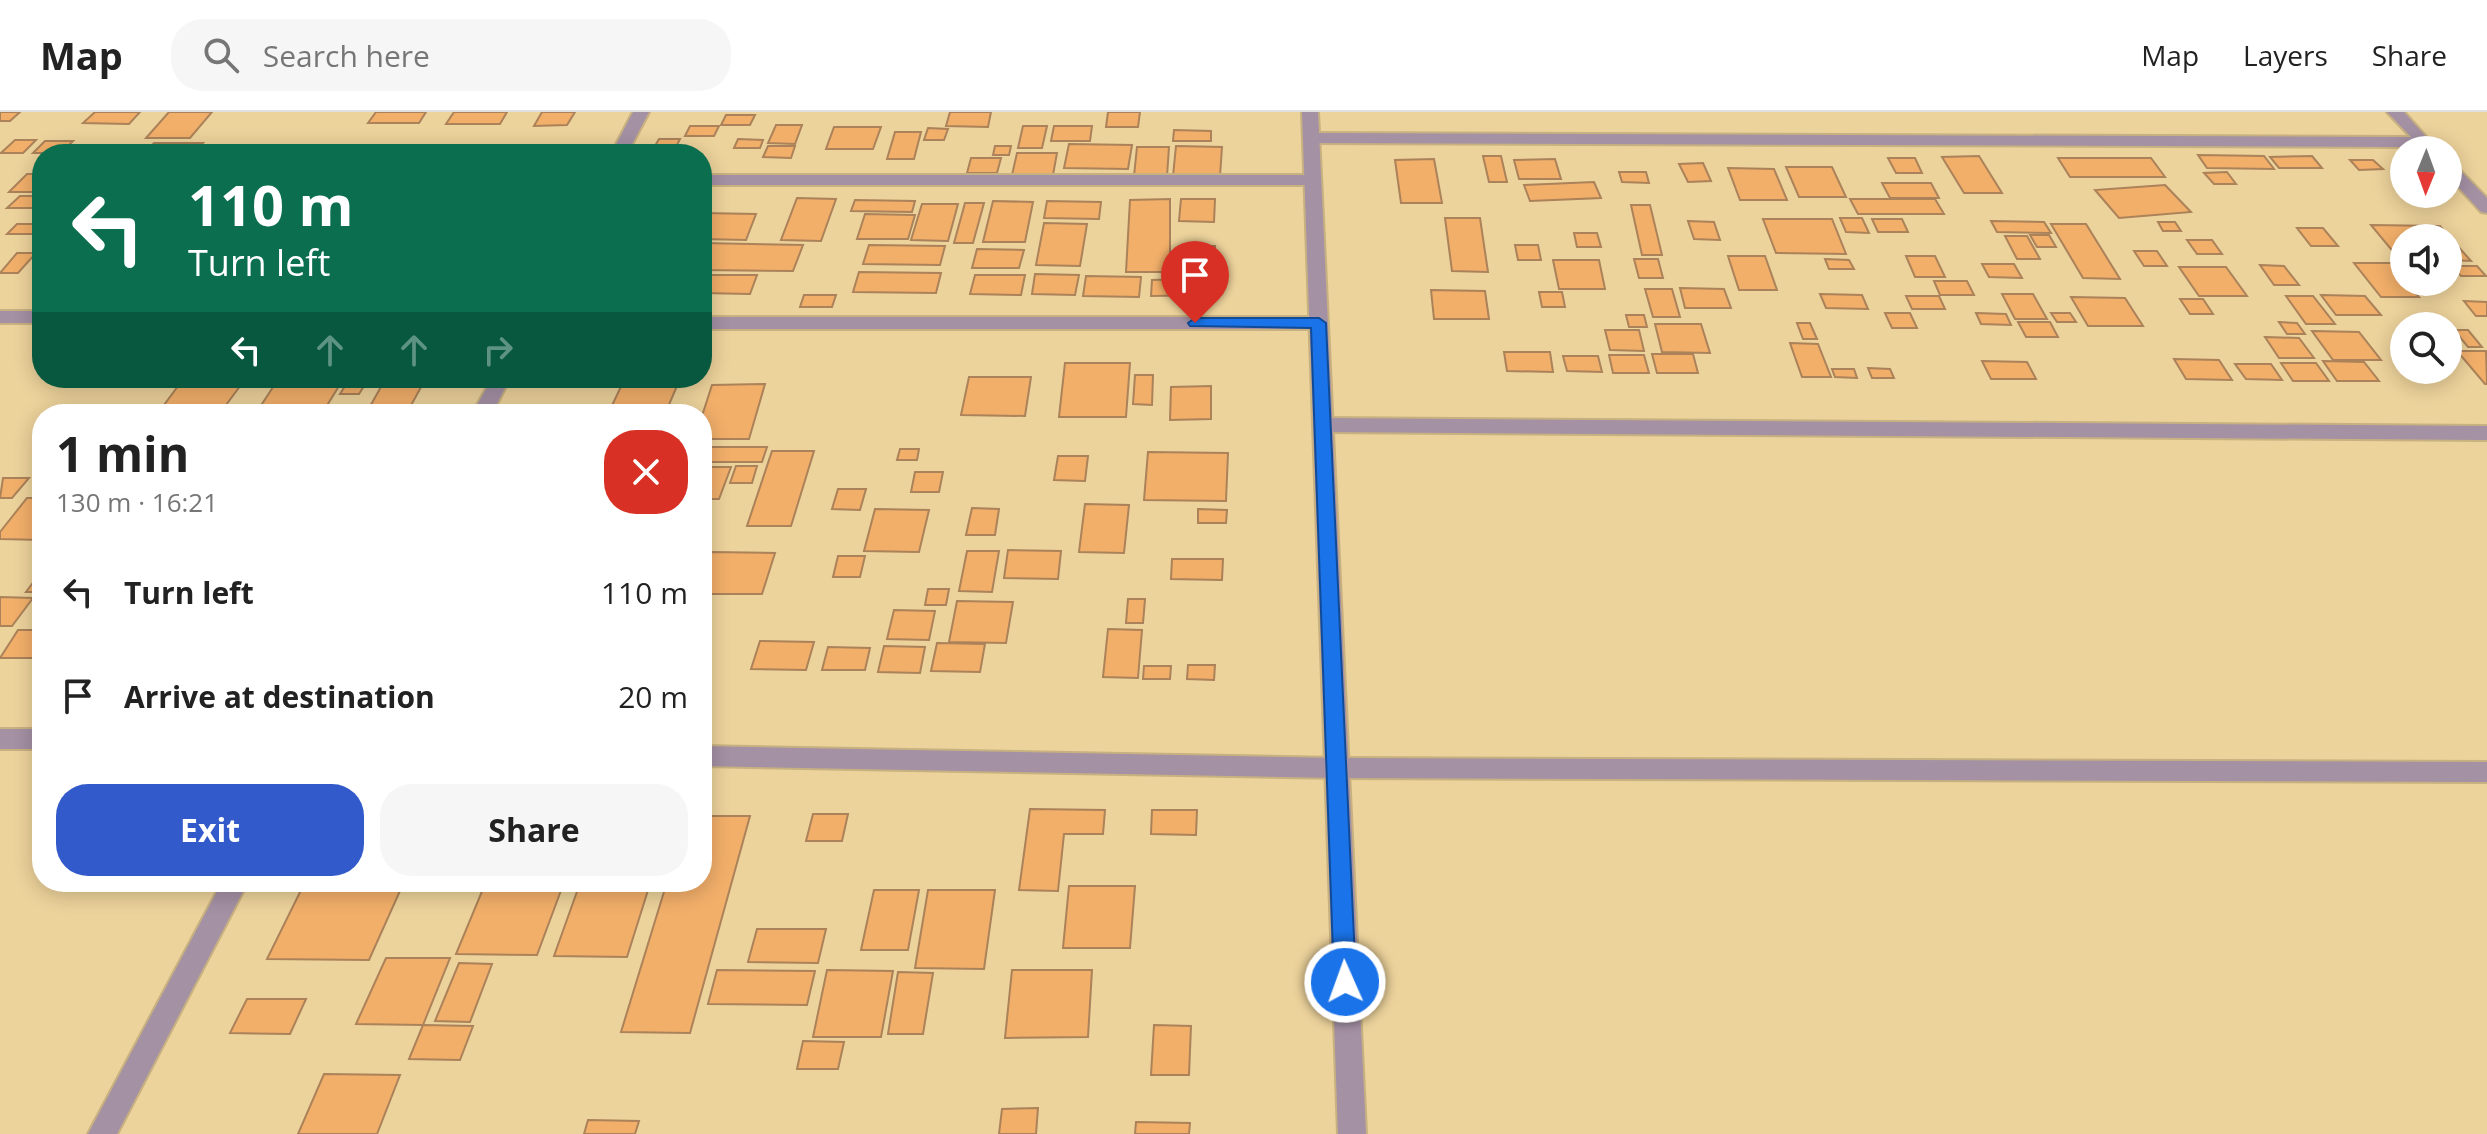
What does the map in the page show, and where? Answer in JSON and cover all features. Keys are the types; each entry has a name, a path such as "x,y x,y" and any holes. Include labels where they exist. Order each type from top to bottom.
{"street":[{"path":"624,144 641,112"},
{"path":"1310,112 1352,1134"},
{"path":"2395,112 2418,136"},
{"path":"1311,138 2390,146"},
{"path":"712,180 1313,180"},
{"path":"2462,182 2487,208"},
{"path":"0,317 32,317"},
{"path":"712,323 1319,323"},
{"path":"1323,425 2487,433"},
{"path":"0,739 32,739"},
{"path":"712,756 1337,768 2487,772"},
{"path":"102,1134 230,892"}],"building":[{"path":"0,112 20,112 10,121 0,121"},
{"path":"95,112 140,112 129,124 83,123"},
{"path":"169,112 212,112 190,138 146,138"},
{"path":"376,112 426,112 419,123 368,123"},
{"path":"454,112 507,112 500,124 446,124"},
{"path":"542,112 575,112 567,125 534,126"},
{"path":"950,112 991,112 988,127 946,126"},
{"path":"1108,112 1140,112 1138,127 1106,127"},
{"path":"726,115 755,115 750,125 721,125"},
{"path":"776,125 802,125 795,144 768,143"},
{"path":"690,126 719,126 714,136 685,136"},
{"path":"1023,126 1047,126 1042,148 1018,148"},
{"path":"1054,126 1092,126 1090,141 1051,141"},
{"path":"834,127 881,127 873,149 826,149"},
{"path":"928,128 948,129 944,140 924,140"},
{"path":"1174,130 1211,131 1211,141 1173,141"},
{"path":"895,132 921,132 914,159 887,159"},
{"path":"659,139 680,139 678,144 656,144"},
{"path":"738,139 763,140 760,148 734,148"},
{"path":"15,140 36,140 23,153 1,153"},
{"path":"45,141 73,141 70,144 42,144"},
{"path":"154,143 203,143 202,144"},
{"path":"1069,144 1132,145 1128,169 1064,168"},
{"path":"768,146 795,146 791,158 763,157"},
{"path":"995,146 1011,146 1009,155 993,155"},
{"path":"1176,146 1222,147 1220,176 1173,176"},
{"path":"1137,147 1169,147 1167,176 1134,176"},
{"path":"1017,153 1057,153 1053,175 1012,175"},
{"path":"2198,155 2264,156 2274,169 2207,168"},
{"path":"1483,156 1501,156 1507,182 1489,182"},
{"path":"1979,156 2002,193 1964,193 1942,157"},
{"path":"2312,156 2322,168 2279,168 2270,157"},
{"path":"971,158 1001,158 997,173 967,173"},
{"path":"1888,158 1915,158 1922,173 1896,173"},
{"path":"2058,158 2151,158 2165,177 2070,177"},
{"path":"1434,159 1442,203 1401,203 1395,160"},
{"path":"1555,159 1561,179 1519,179 1514,160"},
{"path":"2350,160 2373,160 2383,169 2359,170"},
{"path":"1703,163 1711,181 1688,182 1679,164"},
{"path":"1786,167 1832,167 1846,197 1799,197"},
{"path":"1728,168 1774,169 1787,200 1740,200"},
{"path":"1619,172 1646,172 1649,183 1622,182"},
{"path":"2227,172 2236,184 2214,184 2204,173"},
{"path":"27,174 32,174 32,192 9,192"},
{"path":"1594,182 1601,198 1530,201 1524,185"},
{"path":"1882,183 1931,183 1939,198 1890,198"},
{"path":"2165,185 2191,212 2119,218 2095,190"},
{"path":"20,196 32,196 32,208 7,208"},
{"path":"797,198 836,199 821,241 781,240"},
{"path":"1170,199 1170,272 1126,272 1130,200"},
{"path":"1181,199 1215,199 1214,222 1179,221"},
{"path":"1850,199 1935,199 1944,214 1858,214"},
{"path":"855,200 915,201 912,212 851,211"},
{"path":"993,201 1033,202 1025,242 983,242"},
{"path":"1047,201 1101,202 1099,219 1044,218"},
{"path":"965,203 984,203 973,243 954,243"},
{"path":"922,204 958,204 948,241 911,240"},
{"path":"1631,205 1650,205 1662,255 1642,255"},
{"path":"712,213 756,214 746,240 712,239"},
{"path":"865,214 915,215 908,239 857,239"},
{"path":"1445,218 1480,218 1488,272 1452,271"},
{"path":"1840,218 1862,218 1869,233 1846,232"},
{"path":"1763,219 1832,219 1846,254 1776,253"},
{"path":"1872,219 1902,219 1908,232 1878,232"},
{"path":"1688,221 1714,222 1720,240 1694,239"},
{"path":"1991,221 2044,222 2051,233 1997,232"},
{"path":"2158,222 2175,222 2181,231 2163,231"},
{"path":"1044,223 1087,224 1080,266 1036,265"},
{"path":"17,224 32,224 32,234 7,234"},
{"path":"2051,224 2086,224 2120,279 2083,278"},
{"path":"2371,225 2390,225 2390,248"},
{"path":"2297,228 2323,228 2338,246 2311,246"},
{"path":"1574,233 1597,233 1601,247 1577,247"},
{"path":"2030,235 2049,235 2056,247 2037,247"},
{"path":"2005,236 2027,236 2040,259 2017,259"},
{"path":"2187,240 2212,240 2222,254 2197,254"},
{"path":"712,243 803,245 793,271 712,270"},
{"path":"869,245 945,246 940,265 863,264"},
{"path":"1515,245 1538,245 1541,260 1518,260"},
{"path":"1179,246 1215,246 1215,273 1177,273"},
{"path":"977,249 1024,250 1019,268 972,268"},
{"path":"2134,251 2157,251 2167,266 2144,266"},
{"path":"2462,251 2471,261 2462,261"},
{"path":"17,253 32,253 32,257 18,273 0,273"},
{"path":"1728,256 1765,256 1777,290 1739,290"},
{"path":"1906,256 1935,256 1945,277 1915,277"},
{"path":"1634,259 1658,259 1663,278 1639,278"},
{"path":"1825,259 1849,260 1854,269 1829,269"},
{"path":"1553,260 1599,260 1605,289 1559,289"},
{"path":"2354,263 2390,263 2390,296 2419,297 2381,297"},
{"path":"1982,264 2014,264 2022,278 1989,277"},
{"path":"2260,265 2284,266 2299,285 2274,285"},
{"path":"2462,266 2477,266 2486,276 2462,276"},
{"path":"2179,267 2226,267 2247,296 2199,296"},
{"path":"859,272 941,273 936,293 853,292"},
{"path":"1035,274 1079,275 1075,295 1032,294"},
{"path":"712,275 757,275 750,294 712,293"},
{"path":"975,275 1025,275 1021,295 970,294"},
{"path":"1086,276 1141,277 1139,297 1083,296"},
{"path":"1209,278 1210,295 1151,296 1152,280"},
{"path":"1934,281 1967,281 1974,295 1940,295"},
{"path":"1680,288 1724,289 1731,308 1685,308"},
{"path":"1645,289 1672,289 1680,317 1653,317"},
{"path":"1431,290 1485,291 1489,319 1434,319"},
{"path":"1539,292 1562,292 1565,307 1542,307"},
{"path":"1820,294 1862,295 1868,309 1826,308"},
{"path":"2002,294 2033,294 2047,319 2015,319"},
{"path":"804,295 836,295 832,307 800,307"},
{"path":"2321,295 2365,296 2381,315 2336,315"},
{"path":"1906,296 1939,296 1945,309 1912,309"},
{"path":"2286,296 2313,296 2335,324 2306,324"},
{"path":"2071,297 2125,298 2143,326 2088,326"},
{"path":"2180,299 2203,299 2213,314 2190,314"},
{"path":"2464,301 2487,302 2487,316 2476,316"},
{"path":"1885,313 1910,313 1917,328 1892,328"},
{"path":"1976,313 2006,314 2011,325 1981,324"},
{"path":"2051,313 2070,313 2076,322 2057,322"},
{"path":"1626,315 1644,315 1647,327 1629,327"},
{"path":"2018,322 2050,322 2058,337 2026,337"},
{"path":"2279,322 2297,323 2305,334 2287,334"},
{"path":"1797,323 1810,323 1817,339 1803,339"},
{"path":"1655,324 1701,324 1710,353 1662,352"},
{"path":"1605,330 1639,330 1644,351 1610,350"},
{"path":"2462,330 2468,330 2482,347 2468,347 2462,340"},
{"path":"2312,331 2359,332 2381,360 2333,360"},
{"path":"2265,337 2299,338 2314,358 2279,358"},
{"path":"1790,343 1818,344 1831,377 1802,377"},
{"path":"2462,351 2486,351 2485,384 2462,357"},
{"path":"1504,352 1550,352 1553,372 1507,371"},
{"path":"1652,354 1693,354 1698,373 1657,373"},
{"path":"1609,355 1644,355 1649,373 1613,373"},
{"path":"1563,356 1598,356 1602,372 1567,371"},
{"path":"2174,359 2219,360 2232,380 2186,379"},
{"path":"1982,361 2027,362 2036,379 1991,379"},
{"path":"2323,361 2364,362 2379,381 2337,381"},
{"path":"1065,363 1130,363 1126,417 1059,417"},
{"path":"2281,363 2316,363 2329,381 2293,381"},
{"path":"2235,364 2271,364 2282,380 2246,379"},
{"path":"1868,368 1890,369 1894,378 1872,378"},
{"path":"1832,369 1854,369 1857,378 1835,377"},
{"path":"1135,375 1153,375 1152,405 1133,404"},
{"path":"969,377 1031,377 1025,416 961,415"},
{"path":"765,384 749,439 712,439 712,404 706,404 712,385"},
{"path":"1211,386 1211,419 1170,420 1171,387"},
{"path":"177,388 239,388 227,404 165,404"},
{"path":"272,388 338,388 328,404 262,404"},
{"path":"344,388 363,388 359,394 340,394"},
{"path":"380,388 421,388 412,404 371,404"},
{"path":"620,388 676,388 669,404 613,404"},
{"path":"712,447 767,447 762,462 712,462"},
{"path":"900,449 919,449 917,460 897,460"},
{"path":"772,451 814,451 791,526 747,526"},
{"path":"1148,452 1228,453 1226,501 1144,500"},
{"path":"1058,456 1088,456 1085,481 1054,480"},
{"path":"736,466 757,466 752,483 730,483"},
{"path":"712,467 731,467 719,499 712,499"},
{"path":"915,472 943,472 939,492 911,492"},
{"path":"3,478 29,478 12,498 0,498"},
{"path":"838,489 866,489 860,510 832,509"},
{"path":"27,498 32,498 32,540 0,539 0,532"},
{"path":"1085,504 1129,505 1124,553 1079,552"},
{"path":"972,508 999,509 995,535 966,535"},
{"path":"875,509 929,510 919,552 864,551"},
{"path":"1198,509 1227,510 1226,523 1198,523"},
{"path":"1008,550 1061,551 1058,579 1004,578"},
{"path":"967,551 999,551 992,592 959,591"},
{"path":"712,552 775,553 762,594 712,594"},
{"path":"838,556 865,556 860,577 833,577"},
{"path":"1172,559 1223,559 1222,580 1171,579"},
{"path":"928,589 949,589 946,605 925,605"},
{"path":"0,597 32,598 12,626 0,626"},
{"path":"1128,599 1145,599 1143,623 1126,623"},
{"path":"957,601 1013,602 1006,643 949,642"},
{"path":"894,610 935,611 929,640 887,639"},
{"path":"1108,629 1142,630 1138,678 1103,677"},
{"path":"18,630 32,630 32,658 0,658"},
{"path":"760,641 814,642 806,670 751,669"},
{"path":"937,643 985,644 980,672 931,671"},
{"path":"884,646 925,647 920,673 878,672"},
{"path":"828,647 870,648 865,670 822,670"},
{"path":"1188,665 1215,665 1214,680 1187,679"},
{"path":"1144,666 1171,666 1170,679 1143,679"},
{"path":"1030,809 1105,810 1103,834 1064,834 1058,891 1019,890"},
{"path":"1152,810 1197,810 1196,835 1151,834"},
{"path":"813,814 848,814 842,841 806,841"},
{"path":"712,816 750,816 690,1033 621,1032 664,892 712,892"},
{"path":"1069,886 1135,886 1130,948 1063,948"},
{"path":"874,890 919,890 908,950 861,950"},
{"path":"928,890 995,890 984,969 915,968"},
{"path":"300,892 400,892 369,960 267,959"},
{"path":"482,892 560,892 537,955 456,954"},
{"path":"577,892 647,892 627,957 554,956"},
{"path":"757,929 826,929 818,963 748,962"},
{"path":"386,958 450,958 423,1025 356,1024"},
{"path":"459,963 492,964 470,1022 435,1021"},
{"path":"717,970 815,971 807,1005 708,1004"},
{"path":"827,970 893,971 881,1037 813,1037"},
{"path":"1012,970 1092,970 1088,1037 1005,1038"},
{"path":"898,972 933,973 923,1034 888,1034"},
{"path":"247,999 306,999 290,1034 230,1033"},
{"path":"423,1025 473,1026 460,1060 409,1059"},
{"path":"1154,1025 1191,1026 1189,1075 1151,1075"},
{"path":"803,1041 844,1042 838,1069 797,1069"},
{"path":"324,1074 400,1075 377,1134 298,1134"},
{"path":"1038,1108 1036,1134 999,1134 1002,1109"},
{"path":"588,1120 639,1121 635,1134 584,1134"},
{"path":"1136,1122 1190,1123 1189,1134 1135,1134"}],"route":[{"path":"1195,323 1319,323 1345,982"}]}
